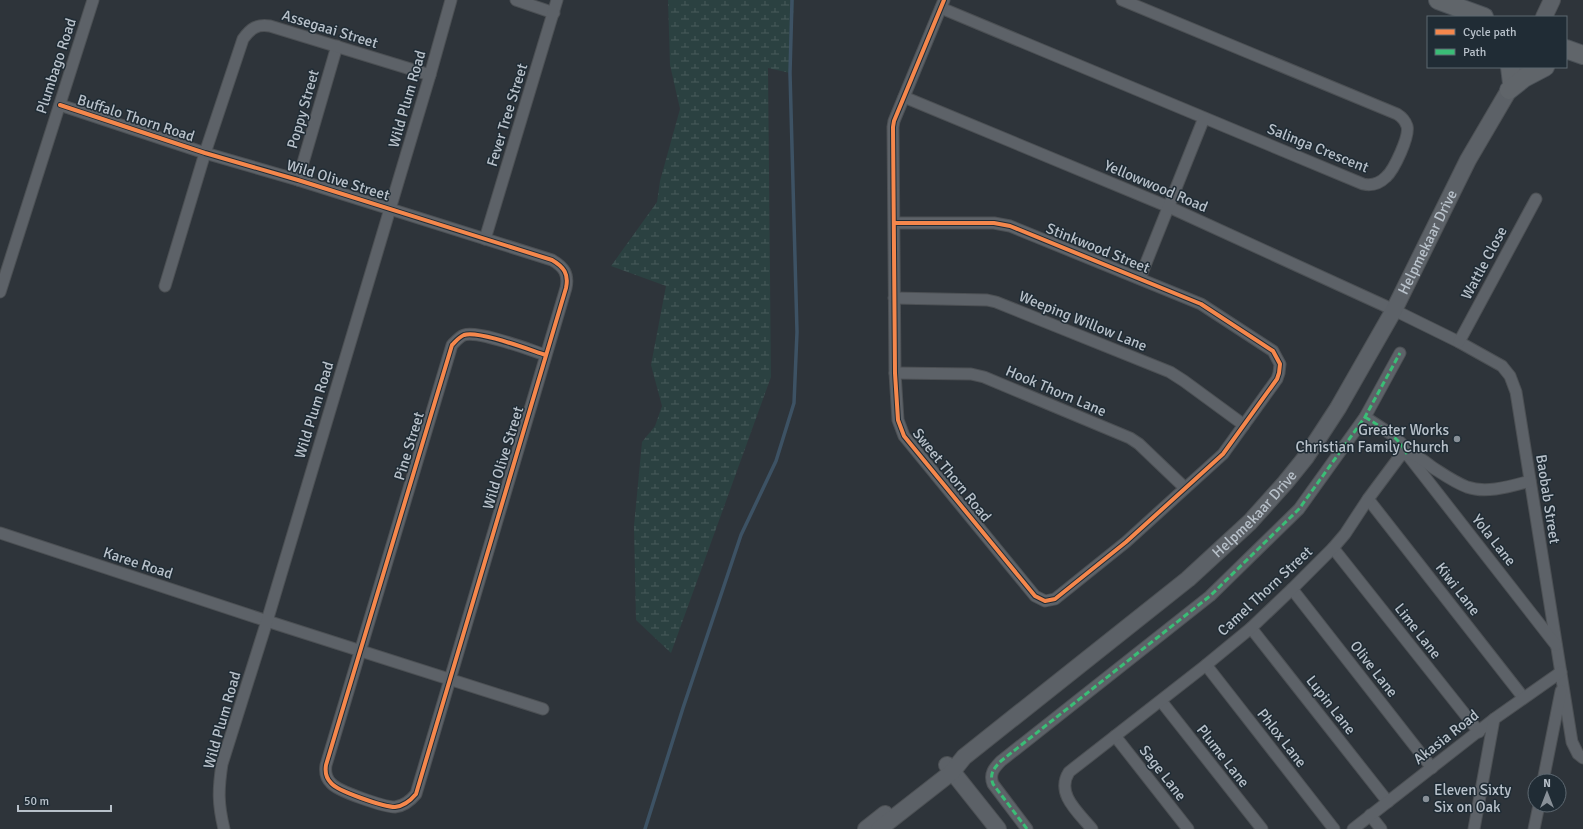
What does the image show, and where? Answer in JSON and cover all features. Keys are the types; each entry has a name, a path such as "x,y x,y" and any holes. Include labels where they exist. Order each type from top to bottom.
{"main road":[{"path":"1438,0 1481,16"},
{"path":"1567,49 1583,56"},
{"path":"1567,61 1583,56"},
{"path":"1510,80 1524,78 1543,68"}],"street":[{"name":"Plumbago Road","path":"0,292 93,0"},
{"name":"Wild Plum Road","path":"224,829 218,788 222,764 267,621 451,0"},
{"path":"516,0 554,13"},
{"name":"Fever Tree Street","path":"485,239 558,0"},
{"name":"Salinga Crescent","path":"943,4 1204,118 1367,185 1381,182 1389,174 1406,141 1407,134 1405,121 1392,112 1122,0"},
{"path":"1544,16 1552,0"},
{"name":"Sweet Thorn Road","path":"943,4 904,96 893,127 895,373 898,420 904,436 1035,596 1045,600 1055,599 1126,542 1223,454 1277,380 1280,364 1276,354"},
{"name":"Assegaai Street","path":"165,286 205,153 243,39 250,29 262,25 270,26 430,74"},
{"name":"Poppy Street","path":"298,180 337,46"},
{"name":"Helpmekaar Drive","path":"866,829 950,768 1152,609 1188,579 1250,522 1286,483 1306,457 1338,408 1394,310 1468,160 1510,80 1519,68"},
{"name":"Yellowwood Road","path":"904,96 1169,206 1394,310"},
{"name":"Buffalo Thorn Road","path":"60,105 205,153"},
{"path":"1140,278 1204,118"},
{"name":"Wild Olive Street","path":"205,153 298,180 552,260 559,264 566,273 566,288 416,794 410,800 395,807 378,803 336,788 327,778 325,770 360,651"},
{"name":"Wattle Close","path":"1459,342 1536,199"},
{"name":"Stinkwood Street","path":"894,223 1005,224 1140,278 1205,306 1269,347 1276,354"},
{"name":"Weeping Willow Lane","path":"894,298 987,300 996,302 1170,372 1244,425"},
{"name":"Baobab Street","path":"1394,310 1496,362 1507,370 1510,376 1516,392 1572,742 1578,754 1583,758"},
{"name":"Pine Street","path":"360,651 452,345 456,340 465,334 478,334 546,355"},
{"path":"1027,829 993,784 991,775 997,765 1210,596 1234,575 1299,509 1365,417 1400,353"},
{"name":"Hook Thorn Lane","path":"895,373 971,374 984,377 1130,438 1186,488"},
{"name":"Yola Lane","path":"1365,417 1394,436 1403,445 1407,454 1557,646"},
{"path":"1407,454 1412,454 1420,458 1446,477 1470,488 1493,489 1530,481"},
{"name":"Camel Thorn Street","path":"1092,829 1064,792 1064,783 1069,772 1161,701 1251,628 1333,548 1355,521 1368,499 1396,460 1400,456 1407,454"},
{"name":"Kiwi Lane","path":"1368,499 1524,697"},
{"name":"Karee Road","path":"0,533 449,680 543,709"},
{"name":"Lime Lane","path":"1333,548 1479,732"},
{"name":"Olive Lane","path":"1292,589 1432,768"},
{"name":"Lupin Lane","path":"1251,628 1388,802"},
{"name":"Phlox Lane","path":"1206,665 1334,829"},
{"path":"1544,773 1562,677"},
{"name":"Akasia Road","path":"1353,829 1524,697 1562,677"},
{"name":"Plume Lane","path":"1161,701 1262,829"},
{"path":"1474,829 1494,719"},
{"name":"Sage Lane","path":"1115,736 1188,829"},
{"path":"950,768 998,829"},
{"name":"Helpmekaar Drive","path":"879,829 950,768"},
{"path":"1534,829 1537,813"},
{"path":"1370,815 1381,829"}],"green space":[{"path":"668,0 794,0 790,73 768,68 771,377 671,653 636,620 634,526 642,442 655,426 662,406 651,365 666,286 611,266 657,202 660,181 680,109 670,65"}],"waterway":[{"path":"645,829 683,708 741,535 776,461 794,403 797,332 790,73 792,0"}],"marked path":[{"path":"1027,829 993,784 992,774 996,766 1210,596 1299,509 1365,417 1400,353"},
{"path":"1365,417 1394,437 1407,454"}],"cycle path":[{"path":"894,223 994,223 1010,226 1201,304 1273,351 1280,364 1277,379 1223,454 1126,542 1055,599 1045,601 1035,596 904,436 898,420 895,373 893,127 894,121 944,0"},
{"path":"60,105 205,153 298,180 552,260 560,265 565,271 567,279 566,288 416,794 407,802 395,807 371,802 342,790 329,781 326,774 326,765 452,345 462,336 471,334 492,338 546,355"}],"place":[{"name":"Greater Works Christian Family Church","path":"1457,439"},
{"name":"Eleven Sixty Six on Oak","path":"1426,799"}]}
